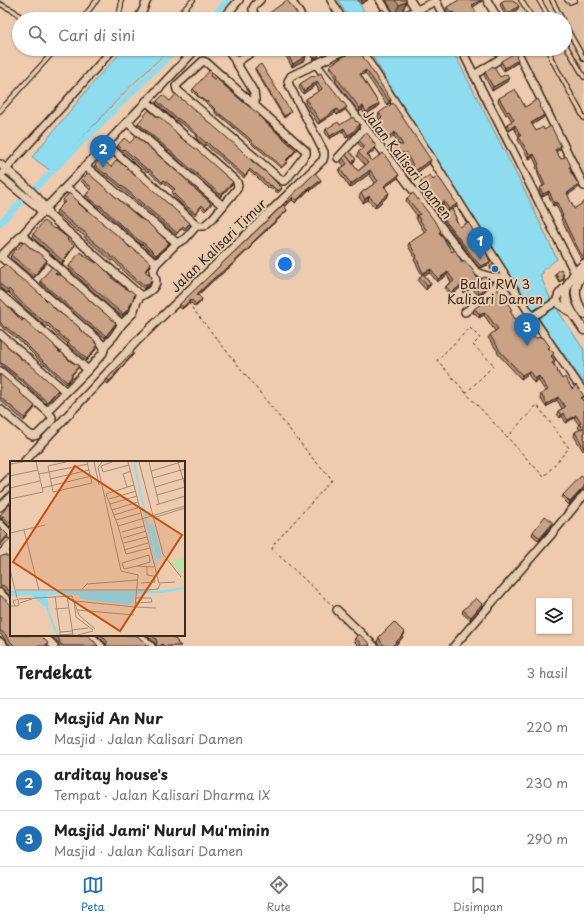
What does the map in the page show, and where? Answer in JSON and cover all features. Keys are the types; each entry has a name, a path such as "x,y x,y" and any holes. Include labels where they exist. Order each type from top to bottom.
{"street":[{"path":"142,12 146,0"},
{"path":"229,12 239,0"},
{"path":"253,12 253,6 260,0"},
{"path":"291,0 299,12"},
{"path":"331,0 338,12"},
{"path":"380,0 388,12"},
{"path":"410,0 417,11 436,0 442,12"},
{"path":"487,0 494,12"},
{"path":"35,200 8,183 0,176 3,167 105,56"},
{"path":"104,346 0,257 46,212 85,166 189,56"},
{"path":"232,56 254,92 256,99 255,107"},
{"path":"236,62 245,56"},
{"name":"Jalan Kalisari Timur","path":"25,461 136,342 324,160 324,152 288,81 292,76 333,56"},
{"name":"Jalan Kalisari Damen","path":"365,56 423,145 504,278 533,316 584,393"},
{"path":"464,56 575,273"},
{"path":"474,75 505,56"},
{"path":"519,56 584,186"},
{"path":"203,61 206,62 255,107 306,151 306,154 285,181 280,180 177,90 176,86 203,61"},
{"name":"Jalan Kalisari Damen","path":"316,64 472,267 483,275 504,278"},
{"path":"106,144 197,225 202,227 207,224 237,189 237,182 146,101"},
{"path":"127,122 223,206"},
{"path":"338,158 365,128"},
{"path":"85,166 177,243"},
{"path":"3,167 46,212 141,296"},
{"path":"66,187 156,264"},
{"path":"47,412 103,353 104,346 133,313 137,301 141,296 153,288 156,282 153,270 156,264 177,243 185,239 197,225"},
{"path":"22,235 122,324"},
{"path":"533,316 555,301 575,273 584,264"},
{"path":"584,272 575,293 579,308 584,314"},
{"path":"465,312 504,278"},
{"path":"567,286 565,297 567,304 582,324"},
{"path":"0,294 88,370"},
{"path":"555,301 573,314"},
{"path":"0,334 66,392"},
{"path":"0,371 47,412 52,417 52,420 37,435 34,436 29,434 0,409"},
{"path":"0,488 10,477"},
{"path":"454,646 584,495"},
{"path":"0,507 10,497"},
{"path":"0,524 10,534"},
{"path":"2,553 10,545"},
{"path":"0,593 10,603"},
{"path":"335,608 374,646"},
{"path":"43,636 54,646"},
{"path":"91,636 102,646"},
{"path":"141,636 151,646"},
{"path":"0,642 4,646"}],"lane":[{"path":"88,12 97,0"},
{"path":"120,12 122,5 121,0"},
{"path":"182,12 193,0"},
{"path":"521,0 529,12"},
{"path":"539,0 546,12"},
{"path":"552,0 558,12"},
{"path":"568,0 570,2 575,0"},
{"path":"0,4 15,12"},
{"path":"572,37 584,59"},
{"path":"0,112 50,56"},
{"path":"551,56 584,118"},
{"path":"572,56 584,77"}],"path":[{"path":"182,296 314,460 332,480 274,544 272,549 335,608"},
{"path":"466,394 494,365 472,345 480,338 470,328 437,360 466,394 544,477 570,448 537,405 507,437"}],"shaded area":[{"path":"513,0 584,0 584,181 522,56 572,56 572,12 520,12"}],"water":[{"path":"338,0 357,0 365,12 345,12"},
{"path":"118,56 163,56 125,92 51,171 32,157 98,77"},
{"path":"372,56 456,56 526,193 557,259 543,270 543,273 540,275 551,300 584,350 584,384 503,266 411,121"}],"building":[{"path":"287,0 296,12 271,12"},
{"path":"395,0 406,0 406,2 399,5"},
{"path":"459,0 481,0 472,5 476,12 450,12 447,7"},
{"path":"505,0 513,0 519,6 510,12 506,12 501,2"},
{"path":"383,9 385,12 378,12"},
{"path":"289,56 306,56 293,64"},
{"path":"345,56 363,56 391,100 389,101 366,70 360,74 379,104 366,112 363,106 360,108 336,77 338,76 330,65"},
{"path":"510,56 516,56 518,60 505,68 501,61"},
{"path":"261,64 291,112 284,116 255,68"},
{"path":"493,66 500,77 507,74 509,78 493,87 485,72"},
{"path":"210,70 212,72 210,76 217,81 218,80 260,115 259,116 264,121 296,150 286,160 287,161 282,167 215,111 216,110 207,101 206,102 197,95 198,94 193,89"},
{"path":"321,73 326,84 328,83 347,107 339,112 337,109 320,121 306,99 322,89 317,81 304,91 300,84 312,76 313,77"},
{"path":"515,89 525,107 538,99 541,105 539,106 544,115 531,123 536,131 543,127 544,130 551,126 561,146 555,150 561,159 566,156 571,166 569,167 570,171 579,185 567,193 574,209 584,202 584,255 582,256 562,216 557,202 554,203 549,191 543,194 540,188 545,185 538,170 539,164 534,154 530,156 519,137 521,136 515,125 510,129 507,124 514,120 509,111 507,112 499,98"},
{"path":"176,94 239,148 282,188 278,191 250,169 245,176 186,124 177,119 157,101 163,95 170,101"},
{"path":"393,103 431,160 416,170 419,175 415,178 408,169 413,165 406,153 395,153 391,147 391,145 403,145 395,132 387,138 384,133 381,135 375,127 378,124 377,122 382,117 379,113"},
{"path":"149,110 158,118 161,118 180,137 233,182 221,195 138,123"},
{"path":"353,117 356,122 357,121 360,124 353,132 348,135 344,128 330,136 326,129 338,122 340,125"},
{"path":"366,132 376,146 367,154 372,161 383,153 399,175 384,186 389,193 376,204 369,196 365,199 361,193 378,181 370,170 351,184 340,169 347,164 343,158 346,155 358,171 368,163 358,152 365,147 359,140"},
{"path":"136,136 211,203 206,209 202,205 195,213 172,192 175,189 164,180 162,182 149,169 148,170 118,145 124,138 130,143"},
{"path":"349,151 356,159 352,162 346,155"},
{"path":"101,158 111,167 117,160 123,165 124,164 128,168 127,169 190,223 185,228 183,226 177,233 115,180 95,165"},
{"path":"88,173 141,219 147,222 169,243 156,255 123,227 100,205 99,206 86,195 92,188 82,179"},
{"path":"315,173 321,180 311,188 310,187 297,200 293,197 287,203 286,201"},
{"path":"430,175 433,180 438,176 457,204 449,209 444,201 436,207 425,193 424,186 421,181"},
{"path":"69,193 79,202 78,203 122,239 130,248 131,247 151,263 145,271 152,277 151,281 145,286 127,271 114,257 113,258 86,235 87,234 57,210 65,202 63,200"},
{"path":"413,193 437,224 441,231 439,232 452,252 455,250 462,262 464,260 472,269 479,281 484,277 491,281 479,293 473,285 465,290 461,285 451,293 446,286 454,281 448,272 438,279 431,269 423,273 416,257 417,256 409,243 427,231 417,215 420,214 407,198"},
{"path":"283,205 287,210 230,266 215,277 197,294 202,299 196,305 192,300 190,300 183,307 180,304"},
{"path":"452,209 456,218 455,219 460,227 468,222 482,248 484,247 490,262 481,266 441,215"},
{"path":"44,221 68,238 67,240 74,245 63,261 33,234"},
{"path":"24,242 47,260 35,275 11,255"},
{"path":"80,252 96,263 97,262 114,280 135,294 129,308 123,314 69,266"},
{"path":"5,264 55,309 71,320 80,328 79,329 95,341 94,342 98,345 87,359 48,323 47,324 21,302 9,289 8,291 0,284 0,269"},
{"path":"494,264 498,270 496,271 492,270 490,266"},
{"path":"52,267 57,271 55,273 60,276 61,275 116,323 106,336 86,321 40,281"},
{"path":"561,269 564,274 562,275 564,279 559,281 556,273"},
{"path":"423,274 431,284 427,286 420,277"},
{"path":"497,289 512,310 510,311 515,319 527,317 530,320 532,337 543,337 550,347 548,348 554,353 551,356 555,361 552,363 558,370 557,371 562,379 565,377 572,389 576,385 584,396 581,398 584,402 584,448 575,432 583,428 579,424 581,423 576,415 568,420 563,413 561,415 558,411 565,407 558,397 547,404 541,394 548,390 539,376 535,379 529,371 522,375 499,350 490,335 498,329 485,312 480,315 474,309"},
{"path":"1,299 22,321 24,319 54,345 60,353 61,352 70,361 79,366 67,382 0,322"},
{"path":"0,339 58,390 47,402 0,362"},
{"path":"132,352 134,353 109,381 107,379"},
{"path":"0,374 35,406 25,418 0,397"},
{"path":"581,476 584,478 584,487 570,502 563,495"},
{"path":"10,504 10,523 0,515"},
{"path":"545,516 553,523 540,538 533,532"},
{"path":"0,527 8,535 0,544"},
{"path":"5,555 10,558 10,592 4,586 0,585 0,557"},
{"path":"0,595 10,604 10,636 41,636 48,643 45,646 15,646 0,630"},
{"path":"476,598 482,604 471,617 463,610"},
{"path":"394,622 405,633 392,646 385,646 379,637"},
{"path":"359,634 370,644 368,646 359,646 361,643 355,638"},
{"path":"55,636 89,636 98,646 63,646"},
{"path":"102,636 137,636 149,646 106,646 107,641"},
{"path":"152,636 171,636 181,646 164,646 162,644 160,646 156,646 156,639"}],"waterway":[{"path":"217,12 228,0"},
{"path":"0,223 169,56"}],"place":[{"name":"arditay house's","path":"103,168"},
{"name":"Masjid An Nur","path":"480,260"},
{"name":"Balai RW 3 Kalisari Damen","path":"495,269"},
{"name":"Masjid Jami' Nurul Mu'minin","path":"527,346"}]}
